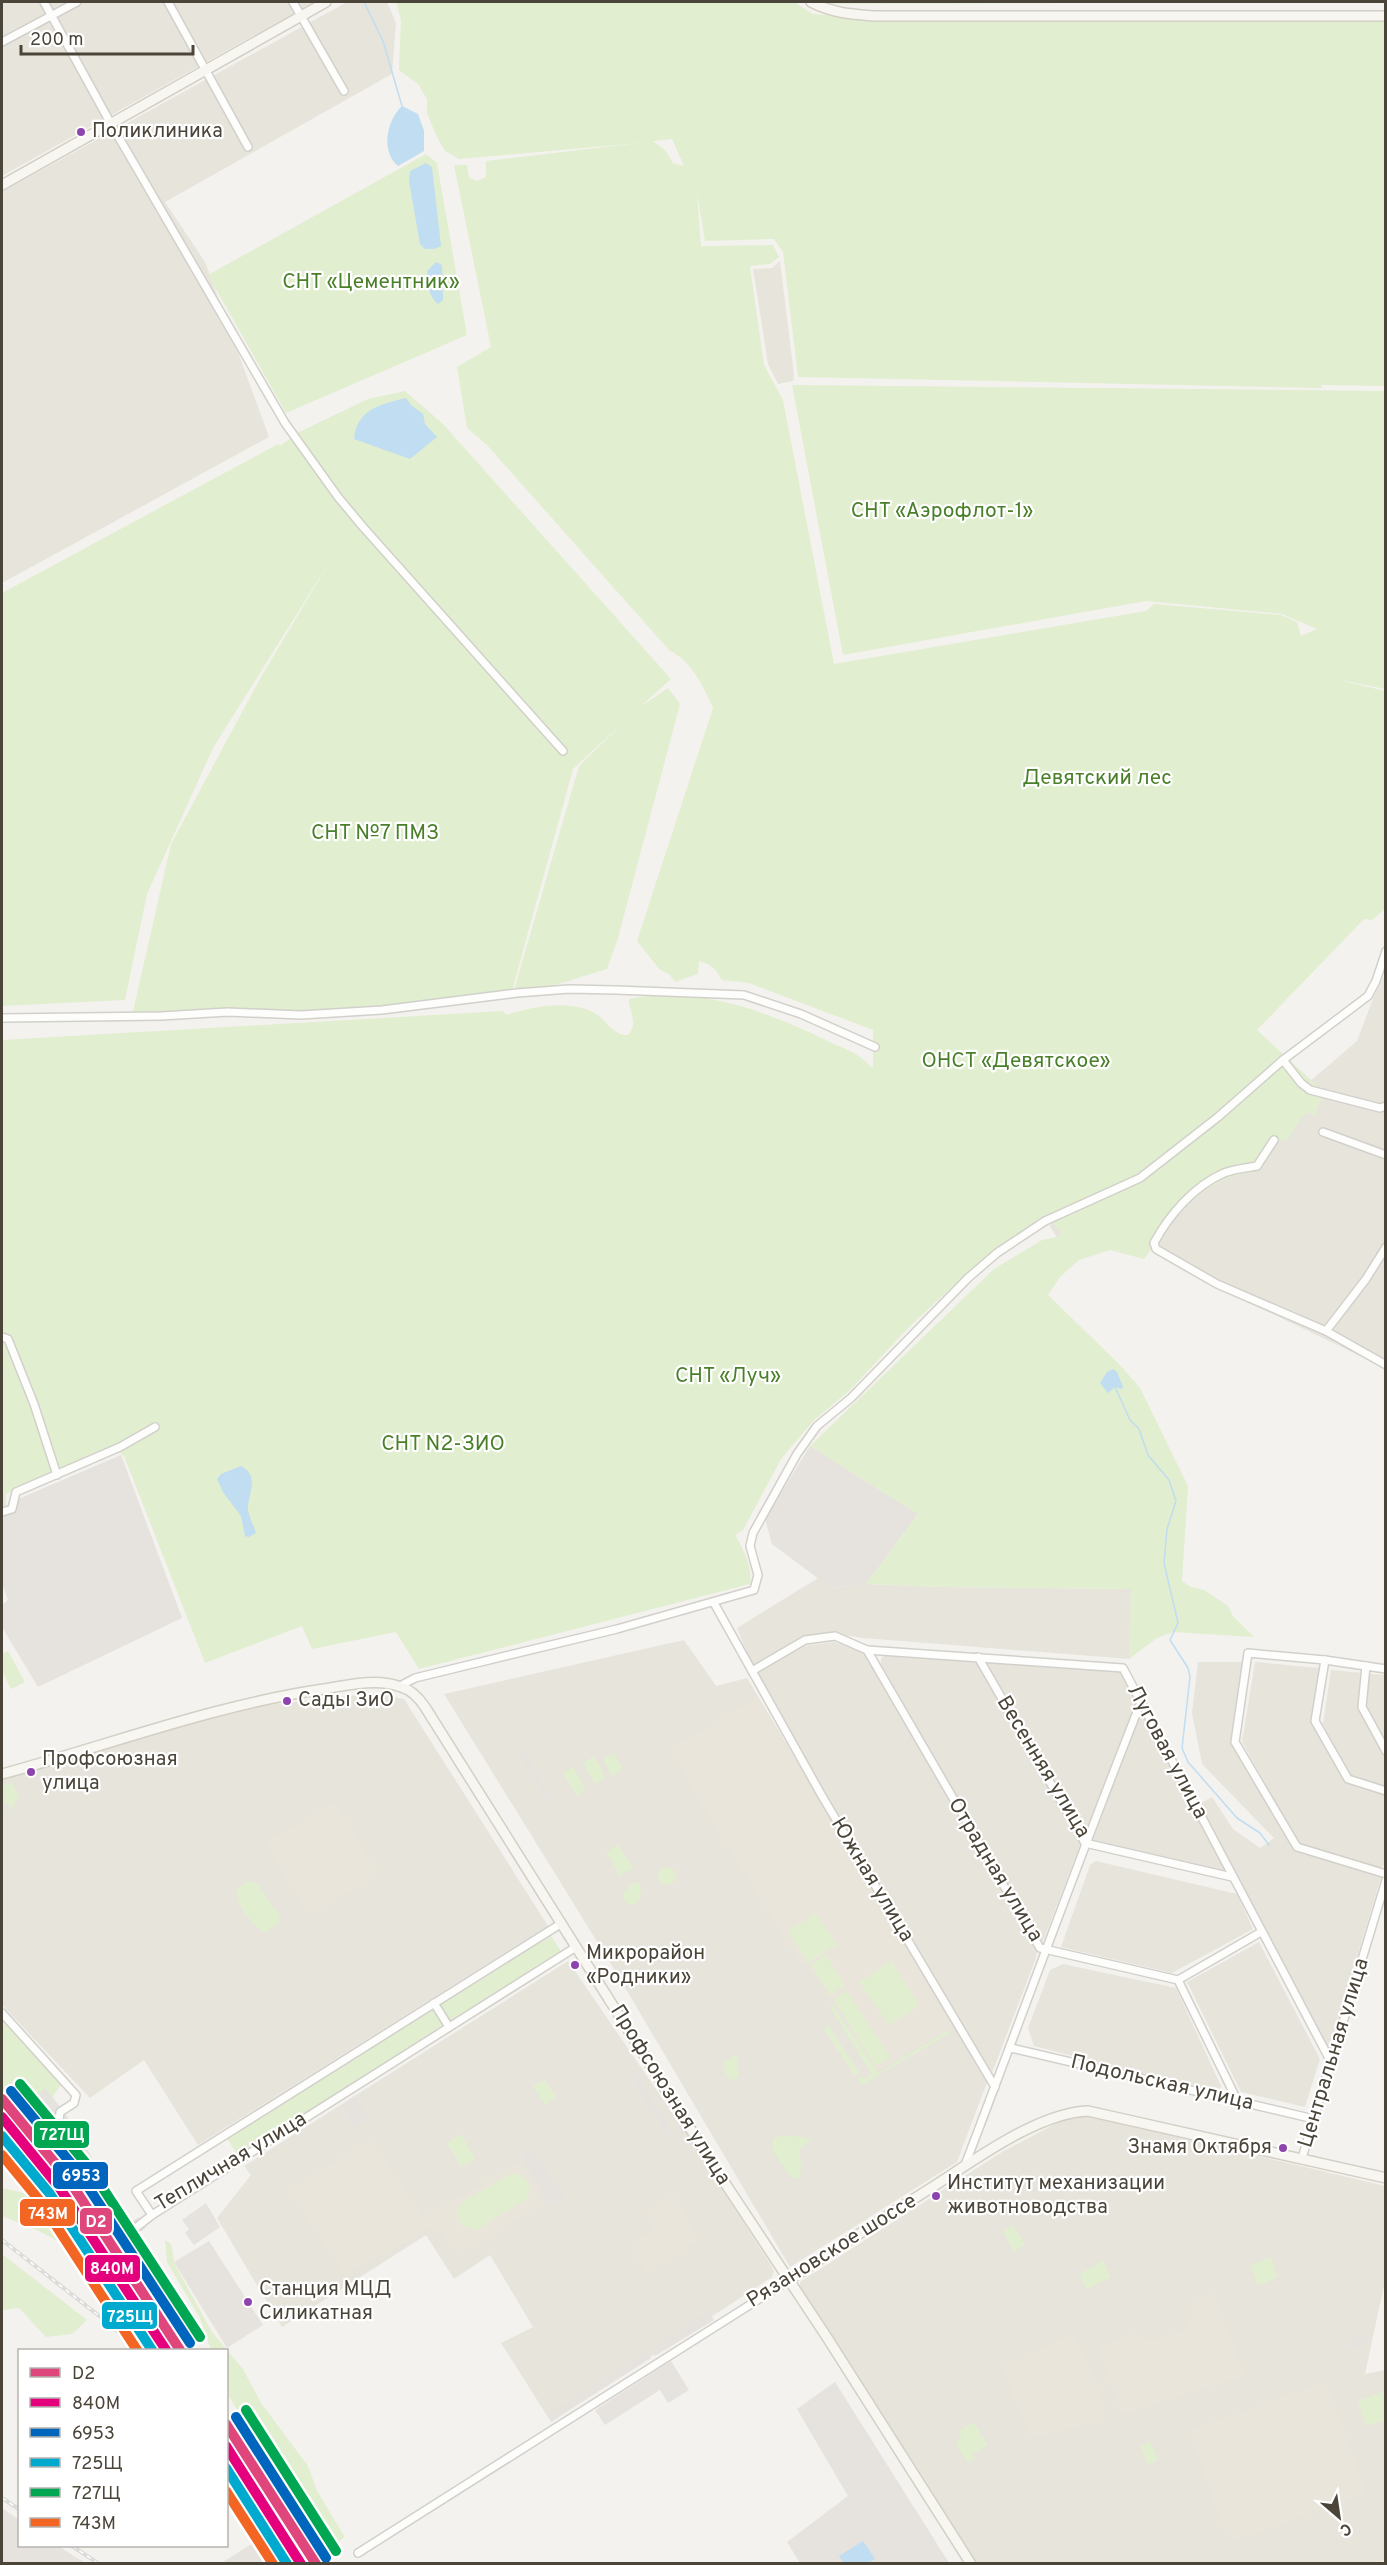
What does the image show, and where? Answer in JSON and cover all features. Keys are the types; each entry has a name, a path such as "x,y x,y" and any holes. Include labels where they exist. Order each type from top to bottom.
{"main road":[{"path":"2,185 326,2"},
{"path":"811,2 825,10 842,14 875,16 1386,15"},
{"path":"2,1774 255,1700 356,1684 380,1683 400,1686"},
{"name":"Профсоюзная улица","path":"400,1686 418,1698 425,1707 971,2564"},
{"name":"Рязановское шоссе","path":"789,2280 964,2166 1038,2124 1071,2112 1088,2111 1386,2178"}],"street":[{"path":"45,2 111,124 288,429 338,497 563,751"},
{"path":"2,42 77,2"},
{"path":"168,2 248,147"},
{"path":"293,2 344,92"},
{"path":"400,1686 424,1676 617,1629 754,1590 758,1575 750,1546 753,1533 817,1426 850,1398 968,1278 996,1253 1045,1221 1140,1178 1218,1118 1283,1060 1368,996 1376,981 1386,951"},
{"path":"2,1018 160,1016 228,1012 301,1015 393,1009 559,990 627,990 744,996 801,1014 875,1047"},
{"path":"1283,1060 1301,1083 1310,1090 1380,1108 1386,1106"},
{"path":"1323,1132 1386,1155"},
{"path":"1274,1140 1257,1166 1217,1176 1187,1199 1167,1221 1154,1242 1156,1249 1217,1284 1326,1331 1386,1365"},
{"path":"1326,1331 1366,1279 1386,1247"},
{"path":"2,1337 8,1339 34,1404 57,1475"},
{"path":"2,1512 12,1509 12,1500 16,1492 120,1447 155,1427"},
{"name":"Южная улица","path":"714,1603 822,1796 995,2087"},
{"path":"752,1671 805,1640 835,1636 867,1650"},
{"name":"Луговая улица","path":"867,1650 1123,1668 1331,2062"},
{"name":"Отрадная улица","path":"867,1650 1040,1948 1178,1980"},
{"path":"1386,1669 1325,1660 1248,1653 1235,1742 1297,1847 1386,1874"},
{"name":"Весенняя улица","path":"978,1657 1085,1843 1232,1877"},
{"path":"1325,1660 1315,1720 1348,1779 1386,1791"},
{"path":"1366,1666 1362,1707 1386,1751"},
{"path":"964,2166 1011,2048 1085,1843 1141,1702"},
{"name":"Центральная улица","path":"1302,2158 1386,1880"},
{"name":"Тепличная улица","path":"562,1923 136,2191 152,2215 576,1947"},
{"path":"1237,2100 1178,1980 1261,1932"},
{"path":"434,2003 449,2026"},
{"path":"2,2013 76,2095 74,2103 60,2112 59,2120 126,2230 133,2230 152,2215"},
{"name":"Подольская улица","path":"1011,2048 1314,2119"},
{"name":"Рязановское шоссе","path":"358,2553 789,2280"}],"shaded area":[{"path":"2,2 314,2 2,176"},
{"path":"347,2 387,2 396,23 392,74 165,202 205,262 269,437 2,583 2,192"},
{"path":"780,261 794,374 793,381 778,384 768,364 753,269 772,268"},
{"path":"1385,975 1385,1368 1204,1281 1156,1252 1126,1241 1059,1241 1049,1225 1246,1136 1357,1041 1374,996"},
{"path":"810,1446 918,1514 866,1584 831,1588 772,1544 765,1519"},
{"path":"121,1455 182,1618 38,1687 2,1627 2,1605 8,1600 2,1583 2,1517 16,1512 16,1500"},
{"path":"818,1578 831,1588 866,1584 1132,1589 1129,1659 863,1638 830,1633 810,1637 752,1666 737,1628"},
{"path":"684,1640 716,1686 747,1678 988,2080 957,2162 790,2267 617,1974 444,1694"},
{"path":"834,1642 868,1654 1037,1951 992,2073 757,1677 759,1671 803,1646"},
{"path":"887,1654 977,1661 1081,1843 1043,1941 1036,1938 881,1664 881,1658"},
{"path":"988,1661 1121,1672 1136,1704 1085,1835 985,1664"},
{"path":"1198,1662 1243,1662 1232,1738 1291,1846 1297,1852 1301,1851 1381,1877 1330,2048 1327,2048 1197,1805 1212,1797 1233,1829 1260,1848 1274,1838 1202,1764 1192,1713"},
{"path":"1255,1662 1320,1668 1312,1720 1345,1781 1385,1793 1386,1863 1380,1869 1300,1845 1242,1742"},
{"path":"1331,1670 1385,1675 1385,1788 1351,1776 1323,1724"},
{"path":"376,1693 404,1699 548,1926 198,2145 144,2060 90,2098 2,2005 2,1776 132,1736 266,1705"},
{"path":"757,1698 952,2026 877,2071 807,1963 801,1966 729,1847 724,1843 670,1749"},
{"path":"1141,1711 1145,1714 1227,1873 1092,1842"},
{"path":"522,1749 552,1802 549,1804 518,1751"},
{"path":"90,1762 103,1782 90,1790 77,1766"},
{"path":"335,1802 379,1874 309,1916 265,1842"},
{"path":"1096,1861 1237,1894 1253,1929 1172,1973 1061,1947 1090,1865"},
{"path":"1259,1942 1320,2059 1305,2107 1241,2092 1187,1982"},
{"path":"568,1961 684,2130 769,2262 774,2271 772,2277 551,2422 501,2343 533,2327 490,2255 454,2279 426,2235 282,2327 217,2218 251,2175 244,2166"},
{"path":"1063,1964 1176,1988 1221,2086 1219,2094 1034,2046 1028,2028 1050,1970"},
{"path":"635,2073 672,2131 667,2135 630,2076"},
{"path":"45,2088 65,2113 131,2222 139,2217 146,2228 127,2240 124,2236 120,2239 61,2138 29,2104"},
{"path":"354,2096 367,2113 367,2120 355,2128 341,2106"},
{"path":"1086,2115 1385,2186 1385,2281 1365,2374 1385,2370 1385,2560 1376,2564 977,2563 800,2288 800,2282 1002,2152 1059,2122"},
{"path":"371,2140 423,2217 520,2162 545,2204 461,2252 448,2244 437,2224 344,2275 289,2189"},
{"path":"531,2150 565,2197 552,2206 521,2156"},
{"path":"673,2194 700,2240 646,2273 631,2249 633,2243 654,2229 644,2212"},
{"path":"206,2203 220,2227 194,2245 185,2233 189,2229 182,2220"},
{"path":"209,2241 263,2325 227,2348 174,2262"},
{"path":"1213,2291 1245,2376 1122,2414 1098,2347 1136,2332 1139,2339 1158,2339 1190,2327 1191,2300"},
{"path":"709,2311 714,2320 655,2356 650,2349"},
{"path":"1074,2333 1103,2400 1102,2420 1030,2438 1002,2367"},
{"path":"1366,2334 1368,2344 1345,2351 1347,2339"},
{"path":"647,2351 651,2358 552,2421 548,2415"},
{"path":"671,2361 689,2390 668,2403 660,2390 605,2425 595,2410"},
{"path":"835,2382 949,2563 800,2563 787,2542 848,2496 797,2409"},
{"path":"1327,2382 1366,2494 1239,2539 1235,2540 1226,2535 1189,2430"},
{"path":"2,2508 18,2519 18,2547 60,2547 85,2563 2,2563"},
{"path":"258,2540 272,2563 221,2563 231,2557"}],"green space":[{"path":"396,2 794,2 813,14 881,20 1385,22 1385,386 1321,385 1322,388 798,377 783,252 774,239 705,241 697,194 701,246 773,245 779,257 770,264 750,266 764,365 783,400 834,664 1146,611 1154,604 1281,615 1297,622 1301,636 1317,629 1282,614 1146,601 843,655 792,385 1385,391 1385,689 1331,678 1385,691 1385,909 1372,920 1364,919 1257,1030 1325,1093 1314,1115 1307,1113 1301,1117 1289,1138 1277,1142 1256,1172 1237,1175 1205,1191 1178,1215 1144,1259 1110,1250 1079,1260 1060,1277 1048,1295 1119,1364 1140,1388 1188,1486 1182,1581 1191,1587 1204,1590 1228,1606 1233,1616 1254,1637 1173,1632 1157,1638 1129,1659 1131,1589 866,1584 918,1514 810,1446 994,1269 1042,1240 1062,1236 1048,1215 977,1264 910,1326 849,1391 814,1420 781,1459 743,1530 735,1535 749,1564 750,1584 419,1669 396,1632 312,1649 302,1626 205,1663 124,1456 114,1449 6,1494 6,1508 2,1509 2,1040 503,1011 506,1015 527,1009 562,1005 594,1013 618,1033 628,1035 633,1026 629,999 680,995 730,1003 779,1019 855,1054 873,1068 873,1030 749,983 722,980 707,963 699,961 698,974 675,982 669,974 660,970 637,941 713,708 691,668 669,650 487,445 467,428 457,367 491,347 454,165 467,165 469,178 477,181 486,177 486,161 639,143 459,159 445,151 436,135 427,113 427,99 418,84 399,70 401,20","holes":["672,139 684,166 673,163 666,151 653,141"]},
{"path":"821,2 1298,2 824,4"},
{"name":"СНТ «Цементник»","path":"426,154 437,163 467,335 286,413 208,275"},
{"name":"СНТ №7 ПМЗ","path":"405,391 443,424 671,679 640,707 668,688 680,704 618,938 607,969 549,987 514,990 579,766 629,717 573,769 512,991 327,1014 132,1016 171,844 261,677 335,553 213,748 147,894 125,1000 2,1006 2,593 278,444 280,446 299,432 368,399"},
{"path":"8,1651 25,1682 11,1689 2,1671 2,1654"},
{"path":"614,1753 623,1769 612,1776 603,1760"},
{"path":"594,1756 606,1778 595,1784 583,1763"},
{"path":"573,1767 586,1789 576,1795 563,1773"},
{"path":"12,1783 19,1795 12,1809 2,1801 2,1785"},
{"path":"618,1845 633,1868 620,1876 606,1852"},
{"path":"667,1867 673,1870 676,1876 673,1882 667,1885 661,1882 658,1876 661,1870"},
{"path":"249,1881 256,1883 279,1915 279,1923 266,1932 251,1921 238,1900 237,1889"},
{"path":"634,1882 640,1884 641,1897 636,1904 629,1904 623,1895"},
{"path":"816,1913 837,1945 808,1963 788,1931"},
{"path":"551,1936 561,1951 451,2021 440,2005"},
{"path":"826,1955 845,1985 830,1995 811,1965"},
{"path":"892,1961 919,2006 889,2025 859,1982"},
{"path":"847,1991 890,2057 876,2066 834,2000"},
{"path":"832,2004 878,2073 949,2030 950,2033 862,2085 858,2079 861,2077 864,2079 872,2074 830,2008"},
{"path":"433,2009 443,2025 239,2157 226,2137"},
{"path":"2,2018 61,2085 42,2112 60,2126 94,2197 119,2237 114,2238 31,2122 2,2089"},
{"path":"828,2025 859,2072 855,2076 824,2029"},
{"path":"736,2054 739,2077 730,2081 723,2068 724,2062"},
{"path":"545,2080 556,2097 545,2105 533,2086"},
{"path":"2,2118 39,2183 71,2214 102,2255 163,2348 141,2349 117,2327 108,2297 72,2249 41,2232 2,2216 2,2188 24,2193 18,2173 2,2158"},
{"path":"461,2134 475,2159 461,2167 447,2143"},
{"path":"787,2135 812,2139 800,2148 801,2171 798,2179 790,2177 772,2149 773,2138"},
{"path":"517,2174 529,2184 530,2191 527,2199 476,2230 462,2226 456,2213 464,2201 509,2175"},
{"path":"1013,2225 1025,2245 1014,2251 1003,2232"},
{"path":"165,2240 171,2244 175,2265 212,2332 226,2349 211,2349 200,2318 167,2262"},
{"path":"2,2254 87,2320 72,2334 46,2337 19,2308 4,2310 2,2307"},
{"path":"1271,2257 1278,2277 1258,2285 1250,2265"},
{"path":"1103,2261 1111,2277 1087,2289 1079,2274"},
{"path":"228,2351 243,2369 261,2403 308,2466 317,2491 345,2537 330,2548 319,2545 228,2395"},
{"path":"1385,2391 1385,2420 1366,2426 1358,2401"},
{"path":"973,2422 988,2445 972,2454 975,2458 968,2463 955,2443 962,2438 958,2432"},
{"path":"1150,2441 1158,2460 1148,2465 1140,2446"},
{"path":"238,2494 287,2563 272,2563 232,2499"}],"water":[{"path":"402,106 418,114 424,131 424,151 398,166 392,160 387,144 389,127"},
{"path":"426,163 432,167 441,246 434,249 425,249 420,244 409,181 410,171"},
{"path":"436,262 442,265 443,300 438,304 430,293 427,271"},
{"path":"406,398 423,414 425,424 437,437 410,459 354,439 356,429 365,414 379,406"},
{"path":"1113,1369 1117,1372 1123,1387 1122,1389 1115,1387 1108,1393 1100,1383 1107,1372"},
{"path":"241,1466 247,1470 252,1480 248,1510 256,1533 249,1537 245,1536 241,1516 223,1492 217,1479 221,1474"},
{"path":"241,2501 249,2507 255,2519 272,2539 283,2563 276,2563 251,2527 238,2504"},
{"path":"863,2541 875,2559 868,2563 844,2563 839,2556"}],"waterway":[{"path":"364,2 383,41 402,106"},
{"path":"1115,1387 1130,1420 1139,1429 1148,1455 1169,1480 1176,1501 1167,1529 1164,1563 1178,1623 1170,1640 1188,1668 1190,1677 1182,1748 1188,1762 1237,1818 1260,1833 1269,1845"}],"railway":[{"path":"2,2240 107,2322 137,2349"},
{"path":"228,2453 250,2478 304,2564"},
{"path":"2,2498 18,2509"},
{"path":"74,2547 99,2564"}],"transit line":[{"name":"727Щ","path":"20,2084 89,2167 200,2337"},
{"name":"6953","path":"11,2091 79,2173 190,2343"},
{"name":"D2","path":"2,2099 69,2180 179,2349"},
{"name":"840М","path":"2,2117 59,2187 165,2349"},
{"name":"725Щ","path":"2,2136 50,2194 151,2349"},
{"name":"743М","path":"2,2155 40,2201 136,2349"},
{"name":"727Щ","path":"246,2410 336,2551"},
{"name":"6953","path":"236,2417 326,2558"},
{"name":"D2","path":"228,2427 316,2564"},
{"name":"840М","path":"228,2449 301,2564"},
{"name":"725Щ","path":"228,2471 287,2564"},
{"name":"743М","path":"228,2494 273,2564"}],"place":[{"name":"Поликлиника","path":"81,132"},
{"name":"Сады ЗиО","path":"287,1701"},
{"name":"Профсоюзная улица","path":"31,1772"},
{"name":"Микрорайон «Родники»","path":"575,1965"},
{"name":"Знамя Октября","path":"1283,2148"},
{"name":"Институт механизации животноводства","path":"936,2196"},
{"name":"Станция МЦД Силикатная","path":"248,2302"}],"park label":[{"name":"СНТ «Аэрофлот-1»","path":"942,511"},
{"name":"Девятский лес","path":"1097,778"},
{"name":"ОНСТ «Девятское»","path":"1016,1061"},
{"name":"СНТ «Луч»","path":"728,1376"},
{"name":"СНТ N2-ЗИО","path":"443,1444"}]}
